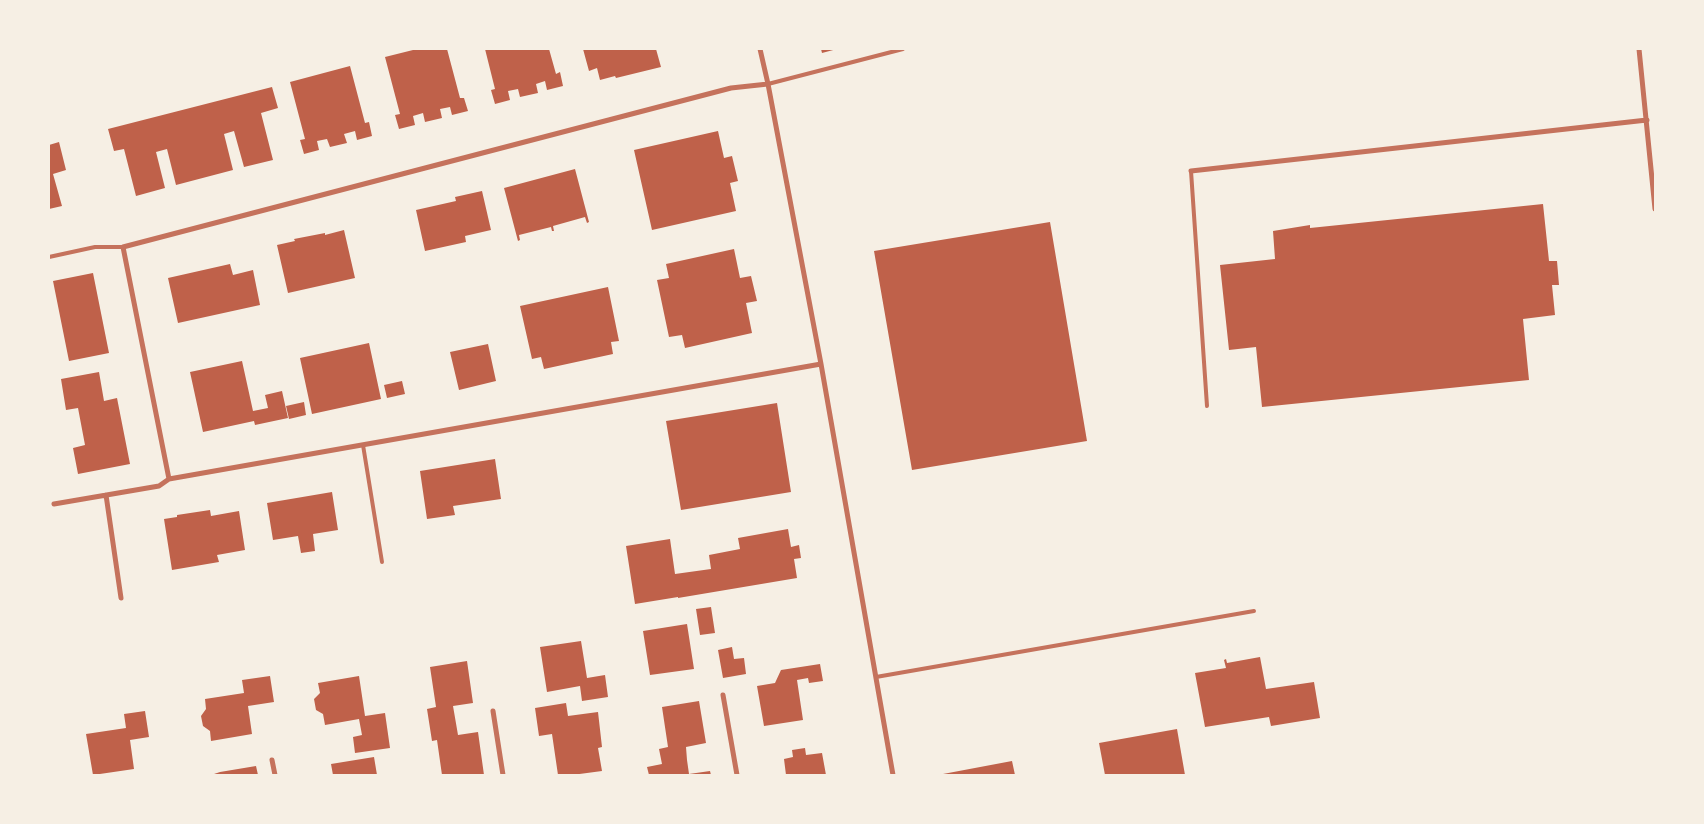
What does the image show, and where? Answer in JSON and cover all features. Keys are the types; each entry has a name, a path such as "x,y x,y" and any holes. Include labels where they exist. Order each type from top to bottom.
{"street":[{"path":"760,49 821,364 893,775"},
{"path":"1639,49 1655,209"},
{"path":"169,479 123,247 731,88 768,84"},
{"path":"1191,171 1647,120"},
{"path":"54,504 159,486 169,479 821,364"},
{"path":"106,495 121,598"},
{"path":"723,695 737,775"},
{"path":"493,711 503,775"},
{"path":"272,760 275,775"}],"lane":[{"path":"768,84 903,49"},
{"path":"1191,171 1207,406"},
{"path":"49,257 95,247 123,247"},
{"path":"363,445 382,562"},
{"path":"876,677 1254,611"}],"building":[{"path":"417,49 447,49 460,98 464,98 468,111 452,115 450,107 440,109 442,118 425,122 423,113 413,116 415,125 399,129 395,115 400,114 385,57"},
{"path":"485,49 549,49 556,74 560,72 563,86 547,90 545,81 536,84 538,93 520,97 518,89 508,91 510,100 495,104 491,90 495,89"},
{"path":"583,49 656,49 661,67 600,80 597,68 589,71"},
{"path":"821,49 837,49 822,53"},
{"path":"350,66 365,123 369,122 372,136 357,140 355,131 344,134 347,143 330,147 327,139 317,141 319,150 304,154 300,140 305,139 290,82"},
{"path":"272,87 278,108 261,113 273,160 244,167 234,131 224,134 233,170 176,185 167,149 156,152 165,188 136,196 124,149 114,151 108,129"},
{"path":"718,131 724,158 732,156 738,181 730,183 736,211 652,230 634,150"},
{"path":"59,142 66,170 53,174 62,206 49,209 49,145"},
{"path":"575,169 589,222 587,223 585,217 553,226 554,231 552,231 551,227 519,235 520,240 518,241 504,188"},
{"path":"482,191 491,230 465,236 466,242 425,251 416,210 456,201 455,197"},
{"path":"1543,204 1549,261 1557,261 1559,285 1552,285 1555,315 1523,319 1529,380 1262,407 1256,347 1229,350 1220,265 1275,259 1273,231 1310,225 1310,228"},
{"path":"1050,222 1087,441 912,470 874,251"},
{"path":"344,230 355,278 288,293 277,245 295,241 294,239 325,233 325,235"},
{"path":"734,249 740,278 751,276 757,301 746,303 752,333 685,348 682,335 669,337 657,280 669,278 666,264"},
{"path":"230,264 233,275 253,270 260,305 178,323 168,278"},
{"path":"93,273 109,353 69,361 53,281"},
{"path":"608,287 619,341 611,342 613,354 544,369 541,357 532,359 520,306"},
{"path":"369,343 381,399 312,414 300,358"},
{"path":"488,344 496,381 459,390 450,352"},
{"path":"242,361 253,411 268,408 265,395 282,391 288,418 255,425 254,421 203,432 190,372"},
{"path":"99,372 104,401 117,398 130,464 78,474 73,448 85,445 78,408 66,410 61,379"},
{"path":"402,381 405,394 387,398 384,385"},
{"path":"304,402 306,415 289,419 286,406"},
{"path":"777,403 791,492 681,510 666,421"},
{"path":"495,459 501,499 453,506 455,515 427,519 420,471"},
{"path":"332,492 338,530 313,534 315,551 301,553 298,536 273,540 267,503"},
{"path":"210,510 211,516 239,511 245,550 217,555 219,562 172,570 164,519"},
{"path":"788,529 791,547 799,545 801,558 794,559 797,578 635,604 626,546 670,539 675,574 711,569 709,555 740,549 738,538"},
{"path":"711,607 715,633 700,635 696,609"},
{"path":"687,624 694,669 650,675 643,631"},
{"path":"581,641 587,678 605,675 608,697 582,701 580,686 547,692 540,647"},
{"path":"732,647 734,659 744,658 746,674 723,678 718,650"},
{"path":"1260,657 1266,689 1314,682 1320,718 1271,726 1269,717 1205,727 1195,673 1226,668 1224,660 1226,659 1227,663"},
{"path":"467,661 473,703 453,706 458,735 478,732 484,775 442,775 437,740 432,741 427,709 436,707 430,667"},
{"path":"820,664 823,681 809,683 808,678 797,680 803,720 764,726 757,686 775,683 781,670"},
{"path":"270,676 274,702 248,706 252,734 211,741 210,731 203,726 201,716 206,709 205,699 244,693 242,680"},
{"path":"359,676 365,716 385,713 390,748 355,753 353,737 362,735 359,719 325,725 323,714 316,710 314,699 320,693 318,683"},
{"path":"699,701 706,743 686,747 689,774 710,771 711,775 649,775 647,767 662,764 659,749 668,747 662,707"},
{"path":"566,703 568,716 598,712 602,747 598,748 602,771 558,775 552,734 539,736 535,708"},
{"path":"145,711 149,737 130,740 134,769 93,775 86,734 126,728 124,714"},
{"path":"1177,729 1185,775 1105,775 1099,743"},
{"path":"805,748 806,755 822,753 826,775 786,775 784,759 793,757 792,750"},
{"path":"374,757 377,775 333,775 331,764"},
{"path":"1012,761 1015,775 943,775 943,774"},
{"path":"256,766 258,775 211,775 220,772"}]}
